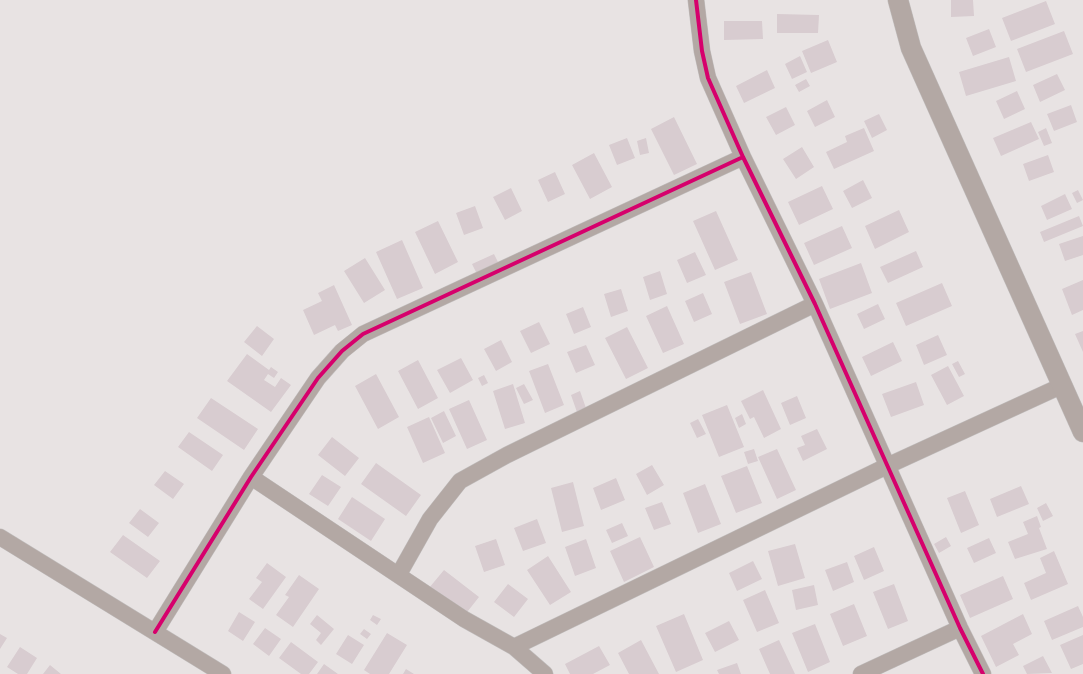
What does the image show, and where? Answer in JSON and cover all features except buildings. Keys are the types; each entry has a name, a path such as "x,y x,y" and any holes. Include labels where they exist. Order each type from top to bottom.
{"street":[{"path":"696,0 702,51 708,78 743,157 815,304 960,628 983,674"},
{"path":"898,0 911,48 1061,386 1083,432"},
{"path":"155,632 251,477 318,378 342,351 363,334 743,157"},
{"path":"399,574 430,519 460,481 506,455 815,304"},
{"path":"514,647 887,466 1061,386"},
{"path":"251,477 399,574 464,619 514,647 545,674"},
{"path":"0,537 223,674"},
{"path":"861,674 960,628"}],"cycle path":[{"path":"696,0 702,51 708,78 743,157 815,304 960,628 983,674"},
{"path":"155,632 251,477 318,378 342,351 363,334 743,157"}]}
